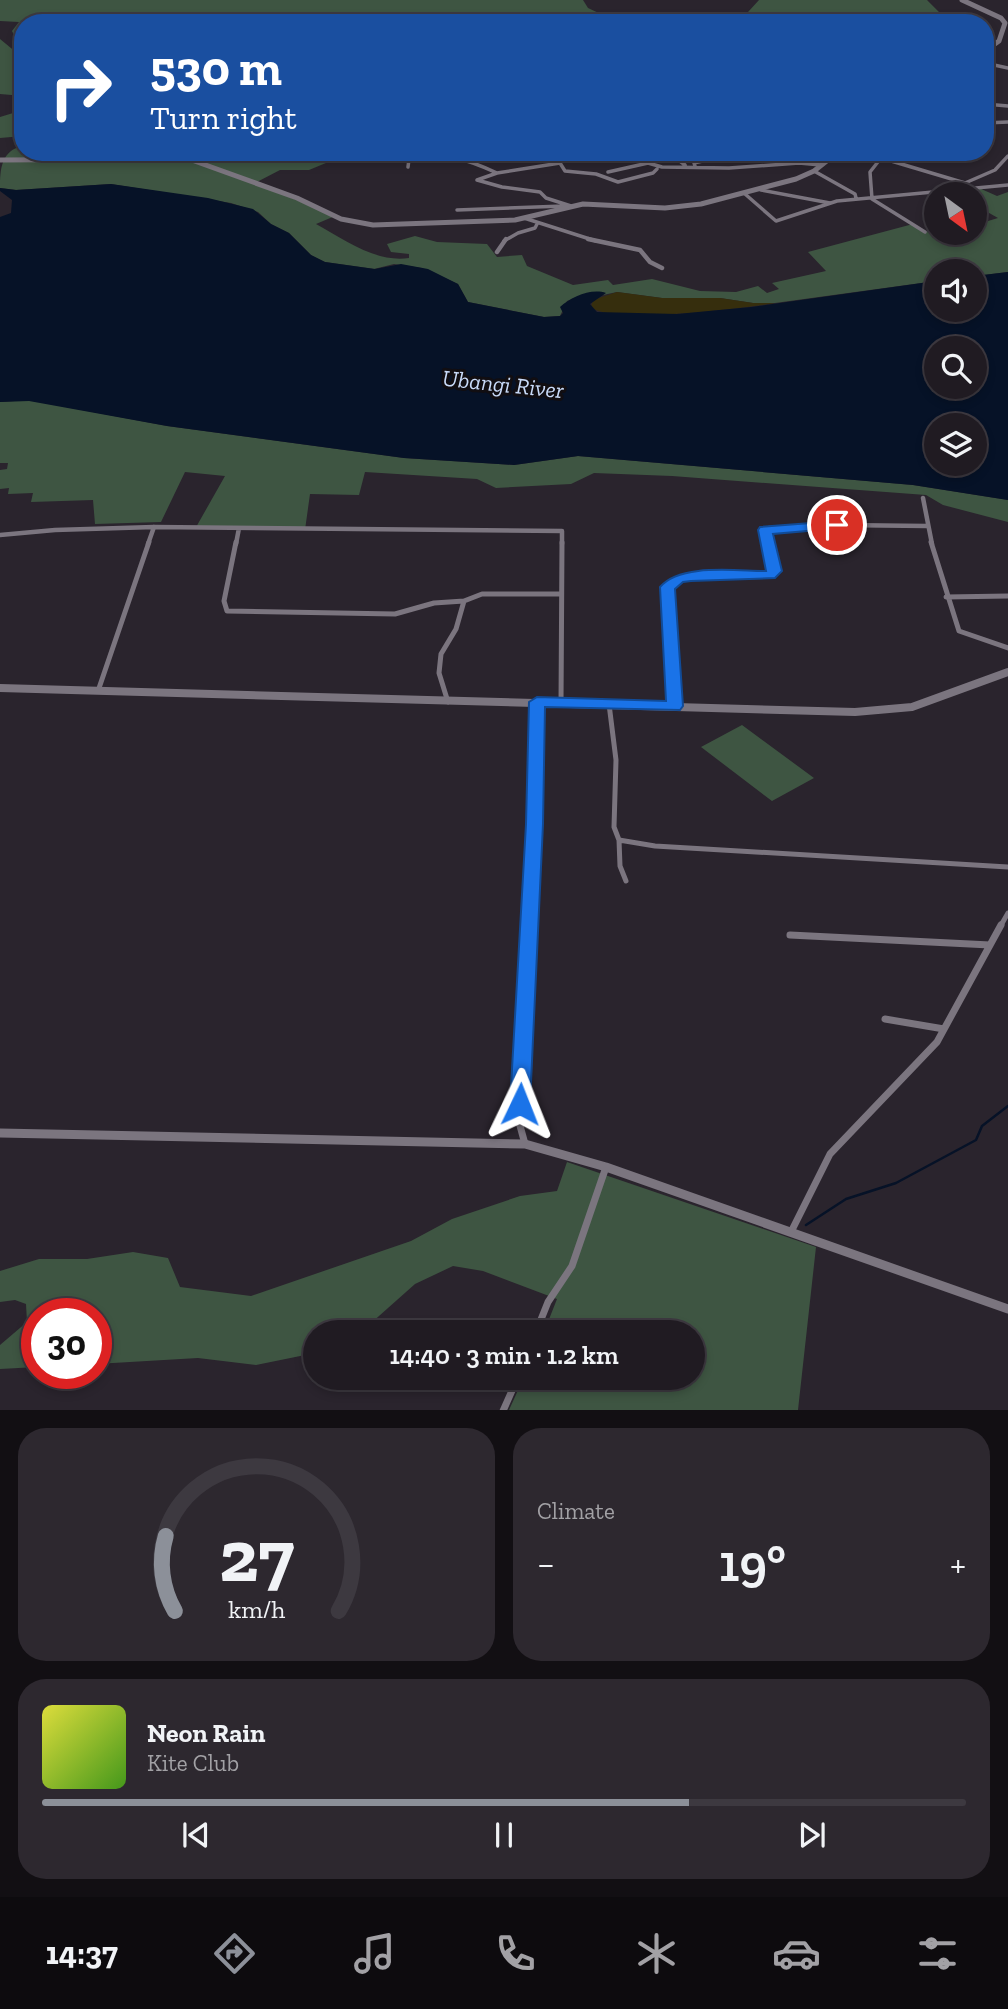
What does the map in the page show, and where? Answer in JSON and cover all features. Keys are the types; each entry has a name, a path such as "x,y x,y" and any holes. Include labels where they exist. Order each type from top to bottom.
{"main road":[{"path":"962,0 992,14"},
{"path":"994,15 1005,23 999,41 994,45"},
{"path":"195,161 297,198 341,219 363,225 487,222 524,218 571,206 594,204 680,207 761,190 814,171 826,161"},
{"path":"0,688 855,712 898,710 929,702 1008,672"}],"street":[{"path":"967,182 1005,162 1008,156"},
{"path":"408,167 409,161"},
{"path":"467,161 497,173"},
{"path":"679,161 685,166"},
{"path":"695,166 694,163 703,161"},
{"path":"571,206 547,198 540,192 502,187 477,180 497,173 560,163 565,171 603,176 618,182 653,173 657,169 685,166 727,169 805,161 821,165"},
{"path":"876,161 867,174 872,199 924,231"},
{"path":"891,161 962,182"},
{"path":"608,172 648,163 657,169"},
{"path":"814,171 856,194 856,198"},
{"path":"987,186 1008,185"},
{"path":"761,190 830,203"},
{"path":"745,194 776,221 830,203 924,192"},
{"path":"457,209 571,206"},
{"path":"524,218 575,236 640,250 650,262 662,268"},
{"path":"497,252 511,235 535,229 537,224"},
{"path":"923,498 927,526 946,597 959,631 1008,648"},
{"path":"675,706 667,587 673,582 691,576 773,573 765,534 769,528 927,526"},
{"path":"98,691 154,527"},
{"path":"0,535 154,527 562,531 561,703"},
{"path":"239,528 224,601 227,611 395,614 434,603 464,601 482,594 561,594"},
{"path":"946,597 1008,596"},
{"path":"448,702 439,673 441,654 456,629 464,601"},
{"path":"526,1144 519,1122 535,824 537,702"},
{"path":"609,704 616,760 614,827 619,840 620,866 626,881"},
{"path":"619,840 655,846 1008,867"},
{"path":"791,1232 830,1154 937,1042 1008,913"},
{"path":"790,935 990,945"},
{"path":"885,1019 944,1029"},
{"path":"0,1133 526,1144 606,1167 1008,1309"},
{"path":"541,1320 548,1302 572,1266 606,1167"},
{"path":"503,1410 512,1390"}],"green space":[{"path":"0,0 583,0 588,8 601,14 14,14 14,22 0,21"},
{"path":"759,0 927,0 941,14 746,14"},
{"path":"0,39 14,51 14,95 0,94"},
{"path":"14,113 14,137 0,138 0,117"},
{"path":"14,149 14,161 331,161 309,170 280,170 255,183 335,216 316,224 360,248 384,257 409,258 409,254 391,252 387,244 415,236 437,242 487,244 497,257 522,255 527,266 573,285 608,280 613,285 652,279 700,291 736,292 758,286 767,293 779,289 772,283 826,271 808,252 913,224 924,231 924,245 987,245 987,221 998,218 987,212 987,192 997,196 1008,192 1008,272 987,275 987,259 924,259 924,283 775,303 720,298 662,298 617,292 603,295 605,293 591,292 567,301 560,316 544,317 468,302 458,284 422,268 394,264 374,269 325,262 311,255 289,233 271,224 258,212 231,203 111,184 16,190 0,188 1,168 6,156"},
{"path":"29,400 167,426 404,458 514,465 578,456 913,485 1008,500 1008,522 943,505 926,495 672,476 594,473 571,484 496,488 477,479 365,472 359,495 310,494 305,530 195,529 225,476 185,472 161,522 95,524 93,500 31,502 33,493 8,494 9,488 0,489 0,470 7,469 8,463 0,463 0,402"},
{"path":"742,725 814,778 772,801 701,747"},
{"path":"567,1162 816,1247 798,1410 509,1410 518,1390 705,1390 705,1320 549,1320 557,1299 483,1271 453,1266 415,1284 374,1320 303,1320 303,1355 256,1365 198,1358 112,1363 112,1298 21,1298 21,1302 15,1300 0,1302 0,1271 39,1259 87,1259 133,1252 168,1258 180,1287 251,1296 411,1241 452,1219 520,1196 557,1191"},
{"path":"21,1327 21,1368 0,1369 0,1345"}],"sand":[{"path":"617,292 662,298 720,298 775,303 650,315 624,315 591,307 593,300"}],"water":[{"name":"Ubangi River","path":"111,184 208,198 253,209 271,224 289,233 311,255 325,262 375,269 401,264 428,269 458,284 468,302 544,317 560,316 563,313 560,307 565,303 582,294 594,292 606,293 590,304 597,312 677,314 751,307 924,283 924,322 987,322 987,275 1008,272 1008,500 913,485 578,456 514,465 404,458 167,426 29,401 0,402 0,217 11,213 12,200 0,191 0,188 16,190"}],"waterway":[{"path":"806,1225 846,1199 896,1183 976,1140 982,1126 1008,1106"}],"route":[{"path":"520,1104 530,868 535,824 537,702 675,706 667,587 678,579 691,576 769,575 774,571 765,530 837,525"}]}
